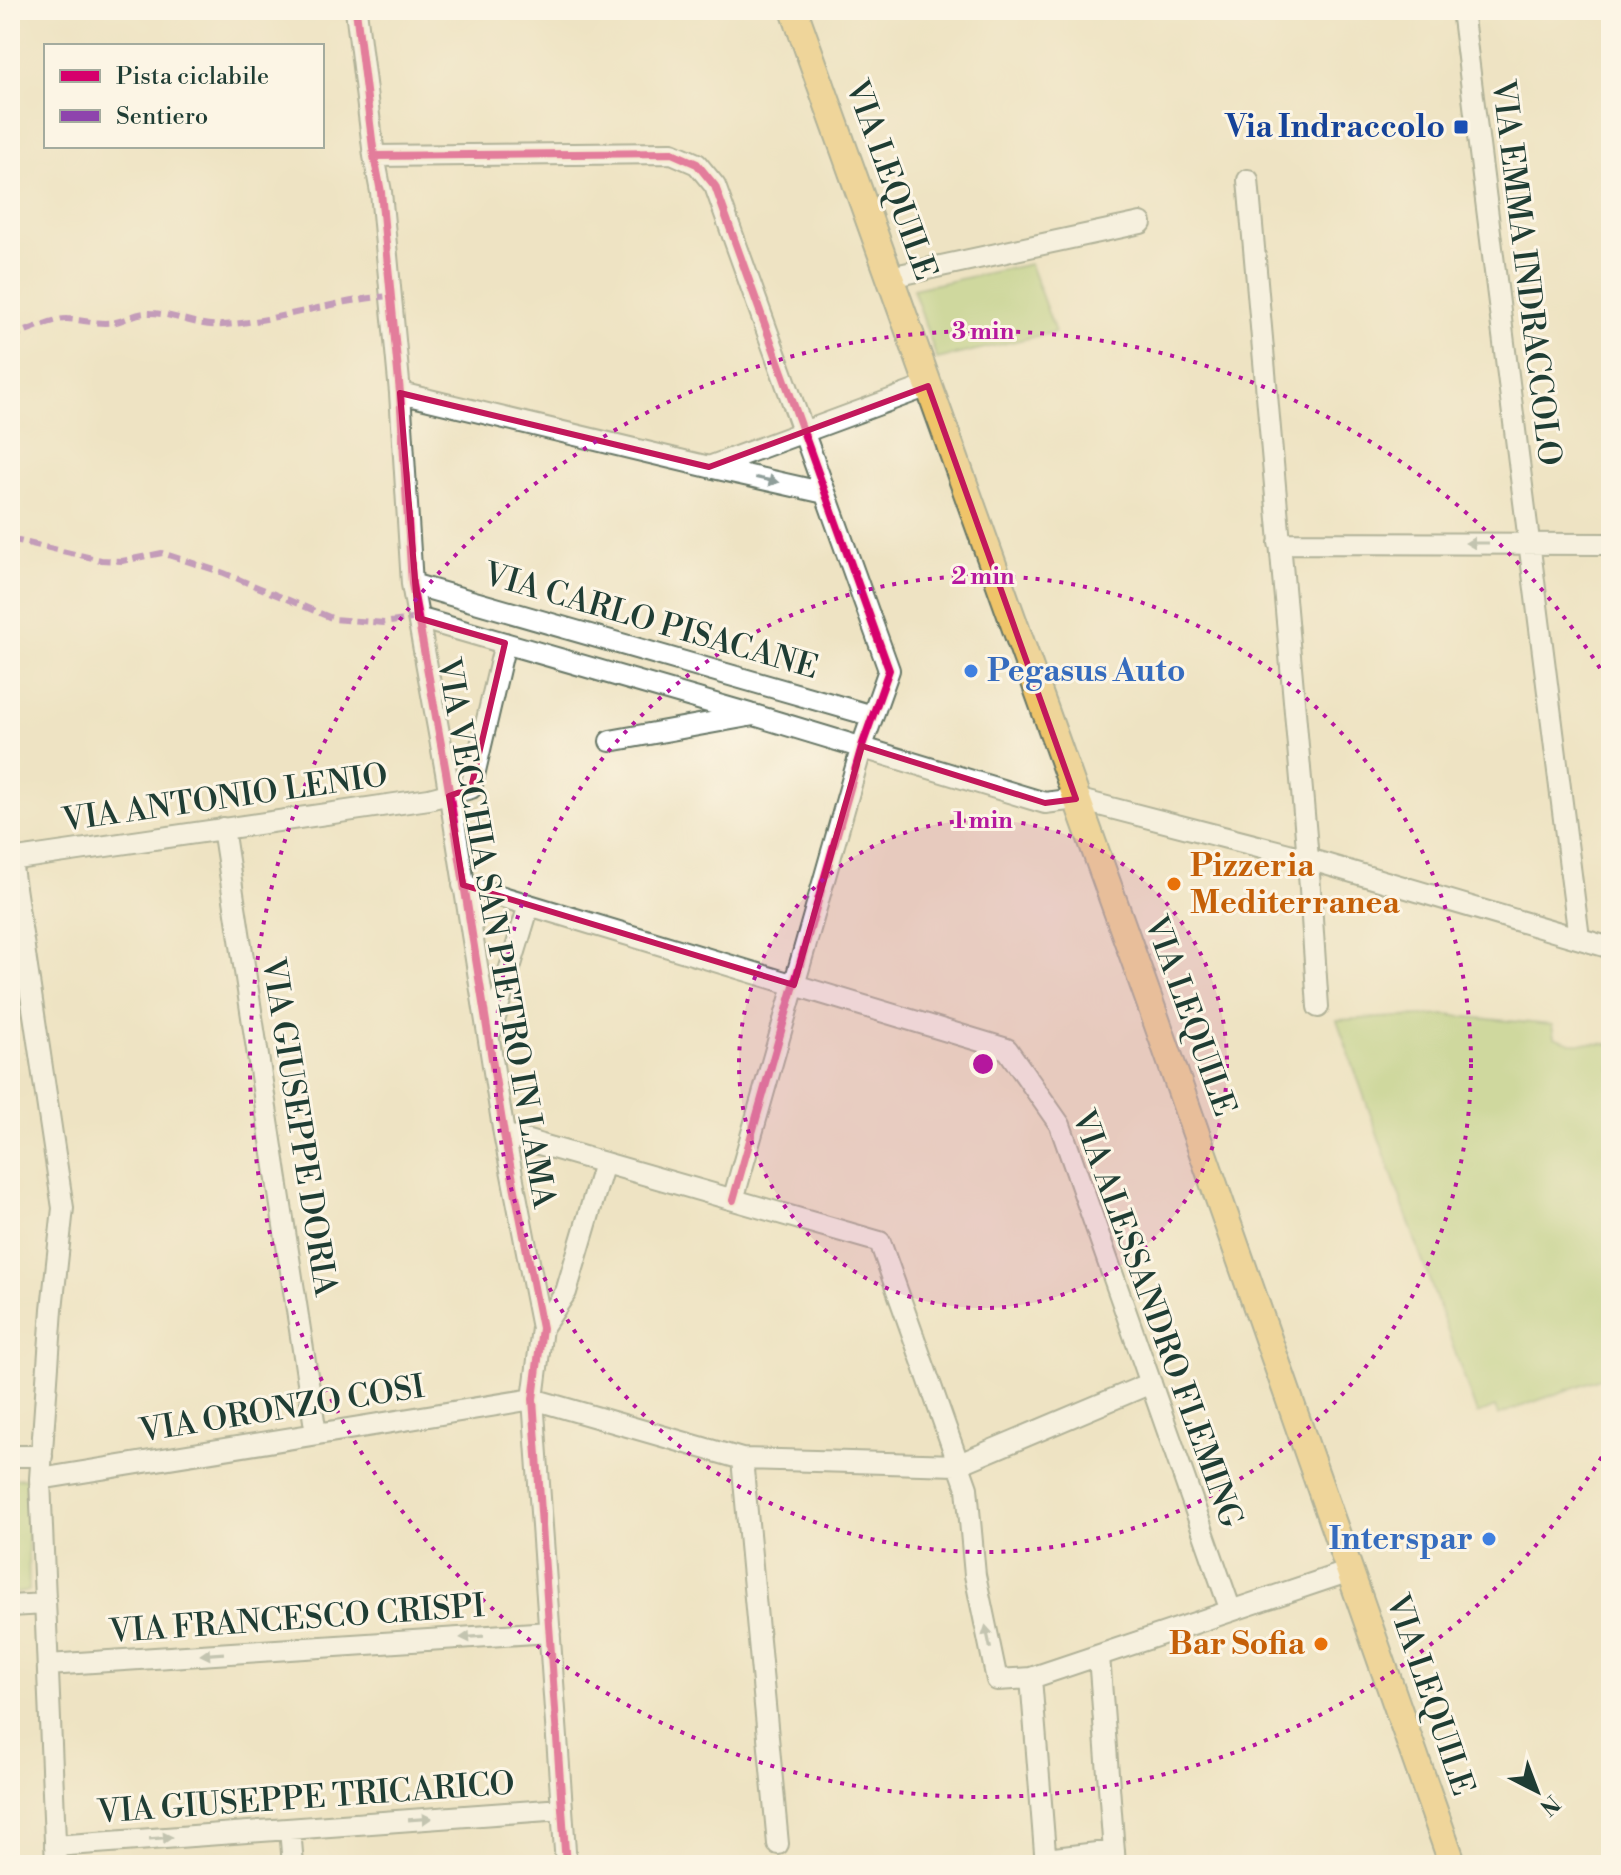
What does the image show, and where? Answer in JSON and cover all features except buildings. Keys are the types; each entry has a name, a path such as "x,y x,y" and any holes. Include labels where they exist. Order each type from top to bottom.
{"main road":[{"name":"VIA LEQUILE","path":"794,10 1453,1865"}],"street":[{"name":"VIA VECCHIA SAN PIETRO IN LAMA","path":"356,10 381,192 400,393 412,584 504,1134 542,1328 533,1399 566,1865"},
{"name":"VIA EMMA INDRACCOLO","path":"1462,10 1579,938"},
{"path":"374,156 672,153 697,164 715,186 889,670 862,746 733,1200"},
{"path":"1248,180 1308,859 1318,1007"},
{"path":"890,277 1141,223"},
{"path":"709,467 928,386"},
{"path":"400,393 825,493"},
{"path":"1279,543 1611,544"},
{"name":"VIA CARLO PISACANE","path":"412,584 873,716"},
{"name":"VIA CARLO PISACANE","path":"418,618 862,746 1045,803 1076,799 1308,859 1611,948"},
{"path":"449,796 471,788 505,643"},
{"name":"VIA CARLO PISACANE","path":"610,741 754,715"},
{"name":"VIA ANTONIO LENIO","path":"10,860 449,796"},
{"name":"VIA GIUSEPPE DORIA","path":"223,828 316,1434"},
{"path":"10,860 63,1208 52,1309 40,1479 55,1856"},
{"name":"VIA ALESSANDRO FLEMING","path":"463,885 1007,1049 1060,1125 1231,1611"},
{"path":"488,1038 529,905"},
{"path":"504,1134 880,1242 967,1488 975,1575 997,1680 1031,1678 1350,1571"},
{"path":"542,1328 566,1292 604,1163"},
{"path":"533,1399 742,1459 957,1465 1151,1383"},
{"name":"VIA ORONZO COSI","path":"40,1479 533,1399"},
{"path":"10,1456 42,1456"},
{"path":"742,1459 778,1844"},
{"path":"10,1606 45,1604"},
{"name":"VIA FRANCESCO CRISPI","path":"48,1665 550,1632"},
{"path":"1031,1678 1046,1862 1115,1858 1099,1656"},
{"name":"VIA GIUSEPPE TRICARICO","path":"55,1856 290,1829 562,1809"},
{"path":"290,1829 293,1865"}],"highlighted area":[{"path":"928,386 1076,799 1045,803 862,746 794,985 463,885 449,796 471,788 505,643 418,618 400,393 709,467"}],"green space":[{"path":"1030,264 1055,332 937,359 913,289"},
{"path":"1445,1015 1552,1025 1554,1037 1571,1043 1611,1044 1611,1374 1498,1415 1495,1407 1477,1414 1337,1020"},
{"path":"26,1478 29,1591 10,1594 10,1479"}],"marked path":[{"path":"10,338 62,319 110,323 151,313 222,325 391,296"},
{"path":"10,539 101,560 122,561 162,553 224,573 334,619 384,623 418,618"}],"cycle path":[{"path":"356,10 381,192 400,393 412,584 446,772 504,1134 542,1328 533,1399 566,1865"},
{"path":"374,156 672,153 697,164 715,186 889,670 862,746 733,1200"}],"place":[{"name":"Via Indraccolo","path":"1461,127"},
{"name":"Pegasus Auto","path":"971,671"},
{"name":"Pizzeria Mediterranea","path":"1174,884"},
{"name":"Interspar","path":"1489,1539"},
{"name":"Bar Sofia","path":"1321,1644"}]}
